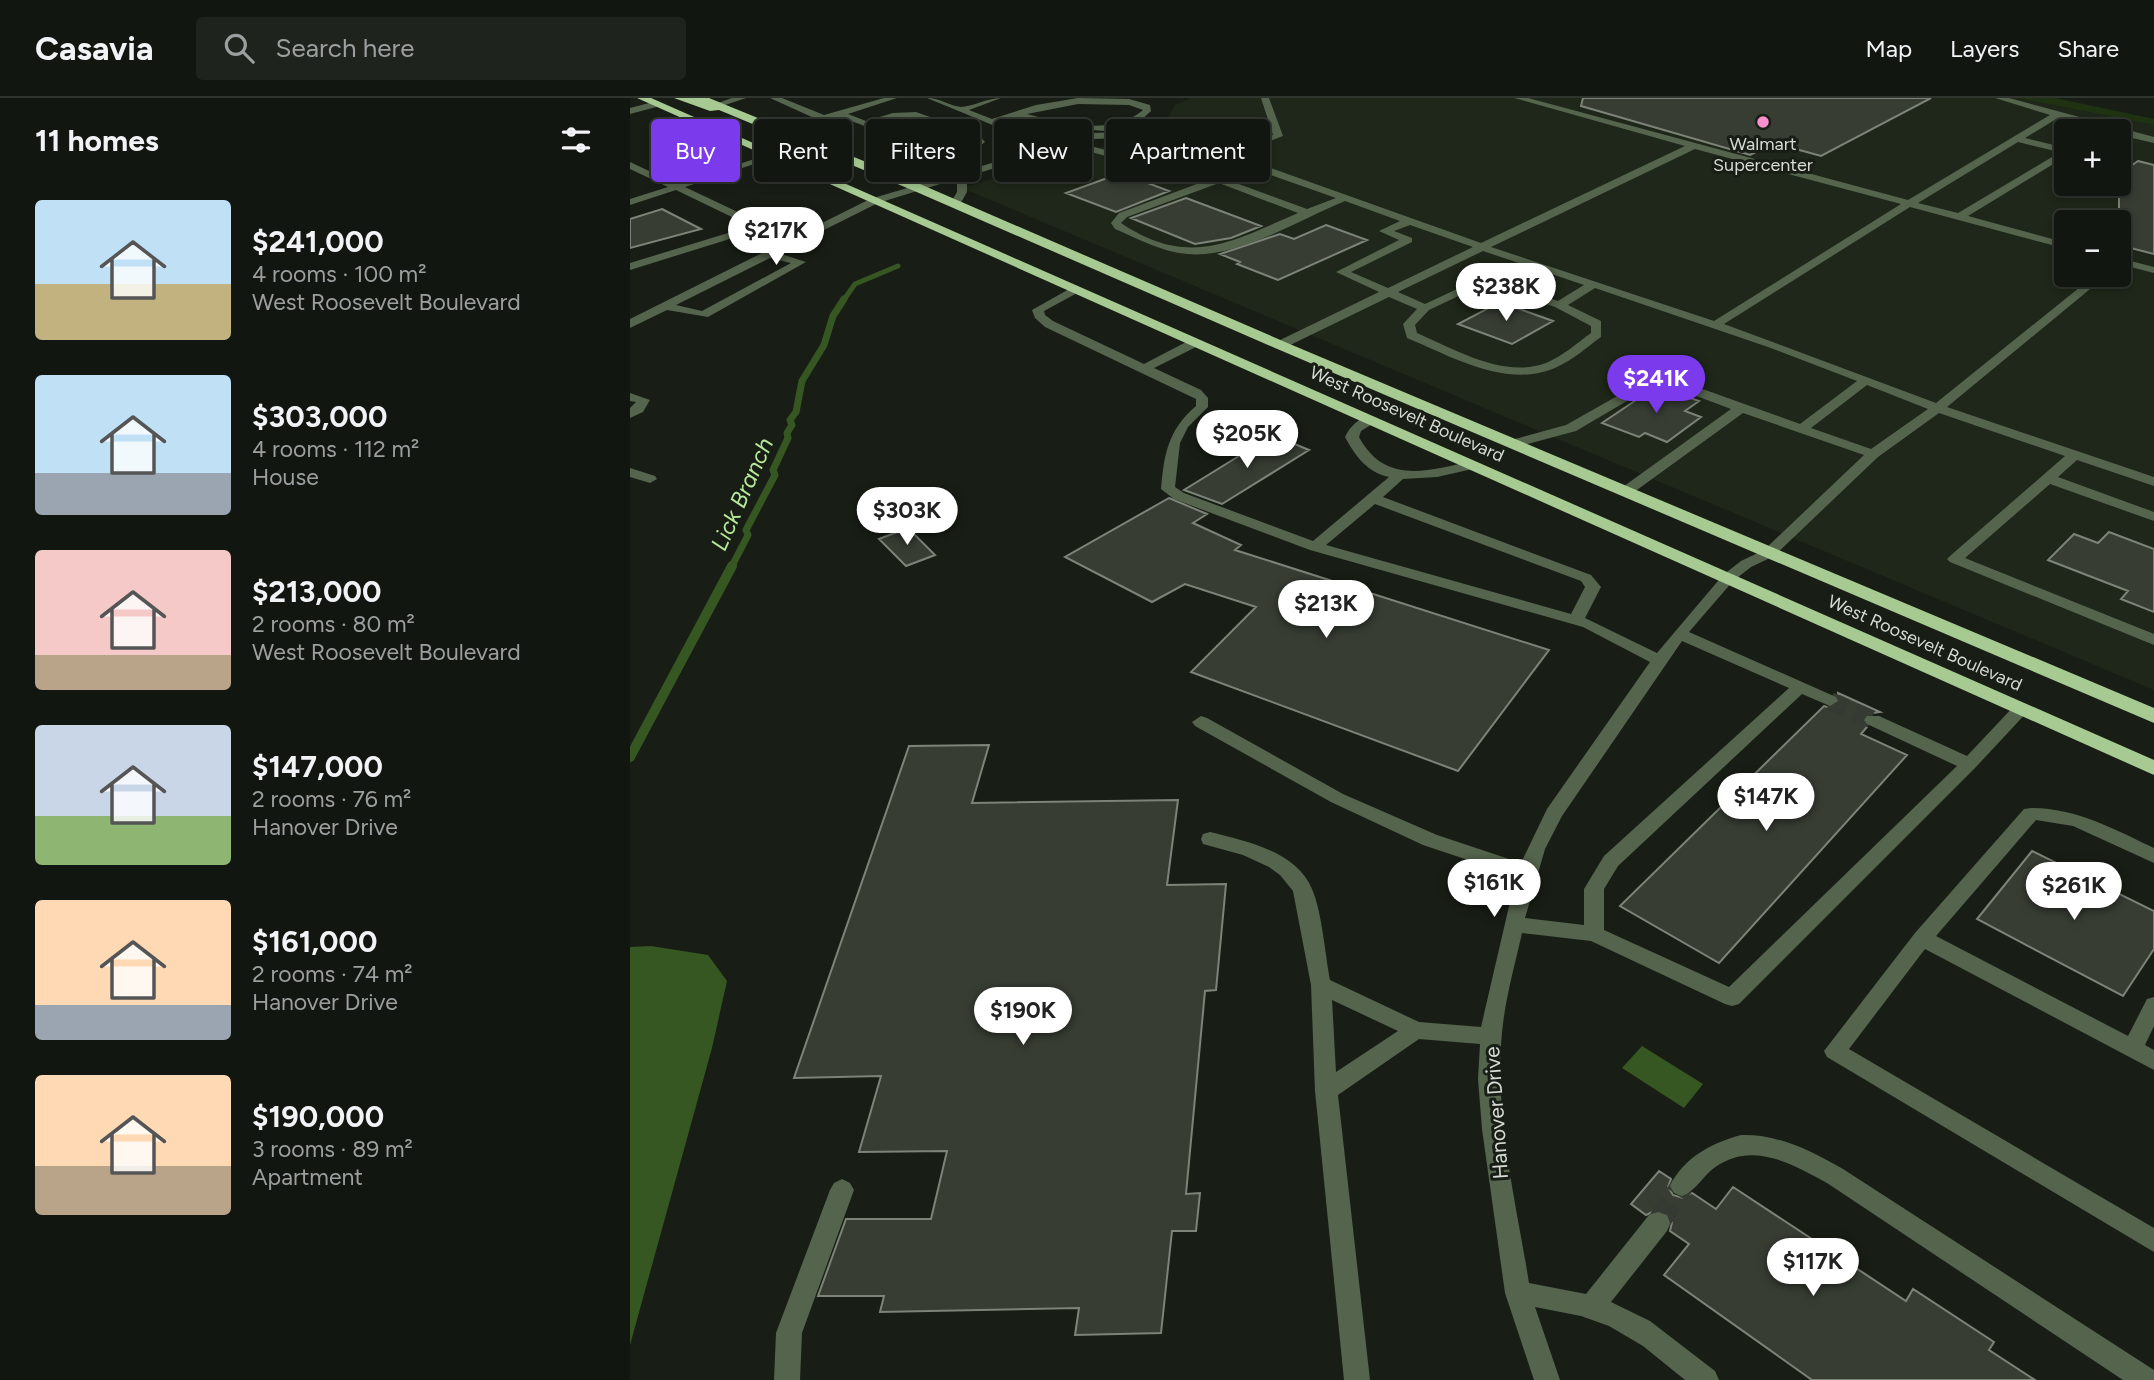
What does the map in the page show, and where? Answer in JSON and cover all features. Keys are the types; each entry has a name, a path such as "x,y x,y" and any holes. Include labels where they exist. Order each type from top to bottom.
{"highway":[{"name":"West Roosevelt Boulevard","path":"642,98 754,147"},
{"path":"679,98 743,116"},
{"name":"West Roosevelt Boulevard","path":"700,98 754,120"},
{"name":"West Roosevelt Boulevard","path":"852,161 2154,716"},
{"name":"West Roosevelt Boulevard","path":"831,182 2154,768"}],"street":[{"path":"716,105 742,98"},
{"path":"774,98 822,118"},
{"path":"819,119 893,98"},
{"path":"930,98 992,122 1048,104 1073,100 1124,102 1147,107 1147,111 1137,121 1113,127 1052,123 1018,114"},
{"path":"960,110 997,98"},
{"path":"1265,98 1278,136 1270,139"},
{"path":"1518,98 2054,243"},
{"path":"1999,98 2067,119"},
{"path":"630,111 657,104"},
{"path":"839,113 866,124 936,151 966,149 980,142 975,136 916,115 893,116 866,124"},
{"path":"1715,325 2055,116"},
{"path":"2131,135 2154,140"},
{"path":"1959,217 2062,155 2059,149 2051,146 2016,139"},
{"path":"1280,345 1693,146"},
{"path":"630,202 754,162"},
{"path":"630,324 874,201 994,165"},
{"path":"630,267 732,235 745,224 740,217 631,166"},
{"path":"955,204 962,192 962,183 982,168"},
{"path":"1270,170 1482,247 1715,325 1938,408 2154,482"},
{"path":"1214,182 1123,215 1116,223 1119,227 1171,248 1205,252 1222,249 1345,198"},
{"path":"1224,182 1307,213"},
{"path":"1410,221 1384,231 1408,240 1342,272 1426,308"},
{"path":"664,306 704,315 801,262 767,254"},
{"path":"2131,264 2154,270"},
{"path":"1485,279 1559,306 1597,324 1597,334 1548,367 1513,372 1411,335 1409,324 1426,308 1485,279"},
{"path":"1559,306 1594,285"},
{"name":"Hanover Drive","path":"1547,1380 1518,1293 1493,1129 1489,1080 1490,1036 1514,923 1535,849 1554,814 1659,660 1728,578 1746,564 1769,553 1873,454 1938,408 2087,287"},
{"path":"1075,290 1038,310 1039,316 1049,324 1202,398 1202,407 1185,421 1170,446 1168,489 1179,496 1315,547 1589,624 1659,660"},
{"path":"630,313 644,317"},
{"path":"1143,369 1194,343"},
{"path":"1513,444 1571,428 1658,377 1873,454"},
{"path":"1802,429 1866,380"},
{"path":"630,397 644,400 638,409 630,414"},
{"path":"1625,492 1741,408"},
{"path":"1368,420 1354,429 1352,437 1364,460 1380,471 1423,476 1472,465"},
{"path":"2075,455 1955,559 2154,640"},
{"path":"630,472 650,479"},
{"path":"1315,547 1401,475"},
{"path":"2048,478 2154,517"},
{"path":"1373,498 1586,578 1593,587 1576,620"},
{"path":"1679,634 1830,701"},
{"path":"1594,934 1594,889 1611,861 1800,687"},
{"path":"1514,923 1594,934 1732,998 1969,764 2021,709"},
{"path":"1873,720 1969,764"},
{"path":"1200,722 1337,798 1430,840 1528,873"},
{"path":"2154,856 2069,817 2050,813 2031,814 1922,938 1835,1051 2154,1241"},
{"path":"1210,839 1250,849 1297,876 1303,890 1321,985 1326,1091 1357,1380"},
{"path":"1922,938 2154,1061"},
{"path":"1321,985 1416,1030 1490,1036"},
{"path":"2132,1049 2154,1005"},
{"path":"1326,1091 1416,1030"},
{"path":"1682,1186 1706,1160 1721,1151 1770,1144 1790,1151 1835,1176 2146,1380"},
{"path":"787,1380 789,1333 842,1190"},
{"path":"1591,1307 1658,1223"},
{"path":"1518,1293 1591,1307 1617,1317 1644,1331 1706,1380"}],"shaded area":[{"path":"1191,98 2018,98 2124,119 2054,119 2054,196 2131,196 2131,120 2154,125 2154,690 962,188 994,179 994,182 1092,182 1092,150 1106,146 1106,182 1270,182 1270,119 1167,119 1175,105"},
{"path":"2018,98 2055,98 2154,119 2154,125"},
{"path":"651,946 708,955 727,981 712,1048 630,1345 630,947"},
{"path":"1642,1046 1703,1084 1684,1108 1622,1068"}],"building":[{"name":"Walmart Supercenter","path":"1583,98 1931,98 1821,156 1774,143 1750,155 1581,106"},
{"path":"2138,161 2154,165 2154,254 2131,248 2131,210 2119,210 2119,196 2131,196 2131,166"},
{"path":"1106,178 1106,182 1145,182 1169,191 1116,212 1066,193"},
{"path":"1186,198 1261,226 1231,238 1195,244 1131,218"},
{"path":"662,209 701,229 630,248 630,219"},
{"path":"1326,225 1367,240 1278,280 1237,264 1240,262 1220,254 1280,234 1294,239"},
{"path":"1500,302 1553,321 1512,344 1458,324"},
{"path":"1657,386 1699,401 1685,411 1701,417 1667,442 1645,433 1639,437 1602,423"},
{"path":"1273,435 1309,450 1222,504 1184,490"},
{"path":"1169,498 1207,514 1193,523 1241,545 1235,550 1549,650 1458,771 1191,672 1256,607 1185,584 1152,602 1065,557"},
{"path":"908,528 935,555 906,566 879,539"},
{"path":"2109,532 2154,549 2154,612 2121,599 2128,591 2048,560 2074,534 2098,543"},
{"path":"1838,693 1880,712 1865,714 1861,720 1867,727 1861,734 1907,755 1719,963 1620,906 1824,706 1831,708 1839,703"},
{"path":"989,745 972,803 1178,800 1167,885 1226,884 1216,990 1205,991 1186,1194 1200,1193 1196,1231 1172,1231 1161,1333 1075,1335 1079,1308 880,1312 884,1296 818,1296 846,1219 931,1219 947,1151 859,1152 881,1076 794,1078 909,746"},
{"path":"2032,851 2154,911 2154,949 2123,996 1977,919"},
{"path":"1659,1171 1671,1179 1668,1187 1673,1195 1683,1198 1692,1193 1716,1209 1733,1187 1906,1301 1913,1289 1994,1342 1989,1350 2035,1380 1812,1380 1664,1275 1689,1244 1670,1231 1672,1222 1668,1213 1657,1210 1646,1215 1631,1204"}],"waterway":[{"name":"Lick Branch","path":"843,301 855,284 898,266"},
{"name":"Lick Branch","path":"731,568 748,535 746,530 775,475 773,470 788,438 787,433 792,425 790,420 796,412 802,381 824,345 833,316 844,299"},
{"name":"Lick Branch","path":"630,757 732,566"}],"tunnel":[{"path":"1830,701 1873,720"},
{"path":"1658,1223 1682,1186"}],"place":[{"name":"Walmart Supercenter","path":"1763,122"}]}
